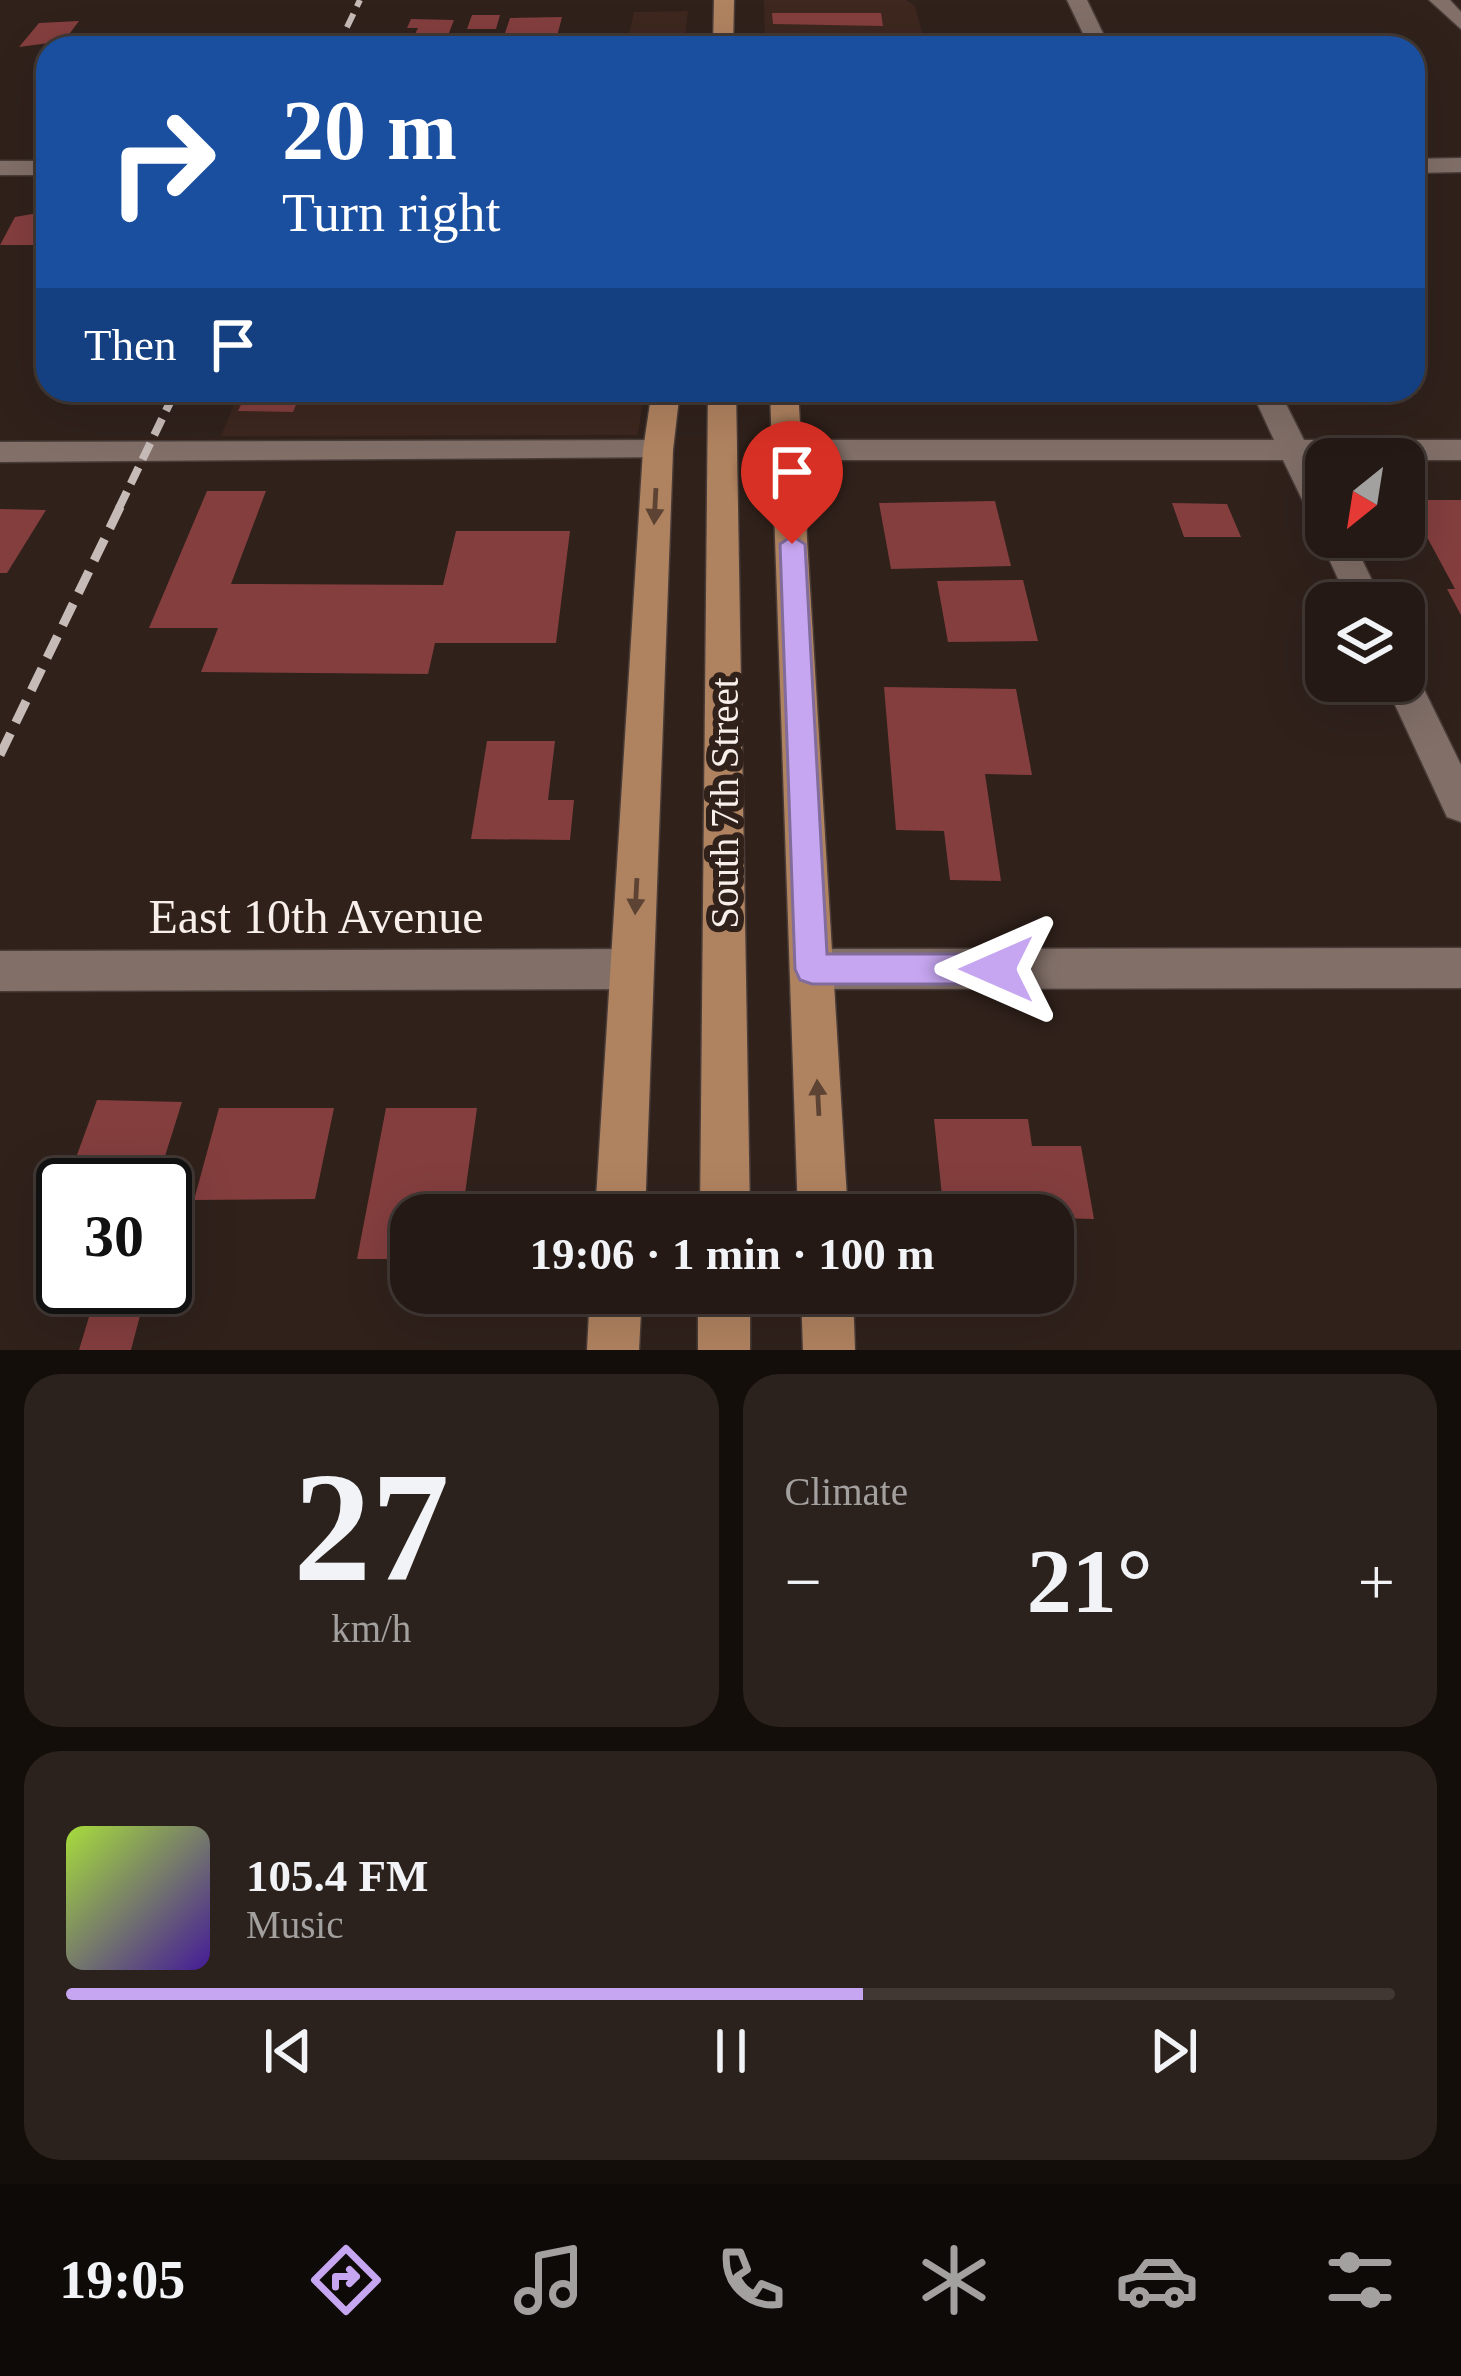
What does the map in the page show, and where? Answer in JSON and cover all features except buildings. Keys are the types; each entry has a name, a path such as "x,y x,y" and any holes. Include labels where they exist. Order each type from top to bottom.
{"main road":[{"path":"723,36 724,0"},
{"path":"621,1194 658,450 664,402"},
{"name":"South 7th Street","path":"722,402 725,1194"},
{"path":"785,402 822,1194"},
{"path":"613,1350 615,1314"},
{"path":"724,1314 724,1350"},
{"path":"828,1314 830,1350"}],"street":[{"path":"1077,0 1094,36"},
{"path":"1439,0 1461,23"},
{"path":"1425,166 1461,165"},
{"path":"0,168 36,168"},
{"path":"1271,402 1305,473"},
{"path":"0,452 658,450"},
{"path":"788,450 1461,450"},
{"path":"1412,702 1461,806"},
{"path":"812,969 1461,968"},
{"name":"East 10th Avenue","path":"0,971 632,969"}],"shaded area":[{"path":"764,0 906,0 915,6 923,36 765,36"},
{"path":"688,11 685,36 629,36 634,12"},
{"path":"235,402 642,402 638,435 221,436"}],"railway":[{"path":"343,36 360,0"},
{"path":"119,508 170,402"},
{"path":"0,755 121,505"}],"route":[{"path":"792,544 812,969 997,969"}]}
